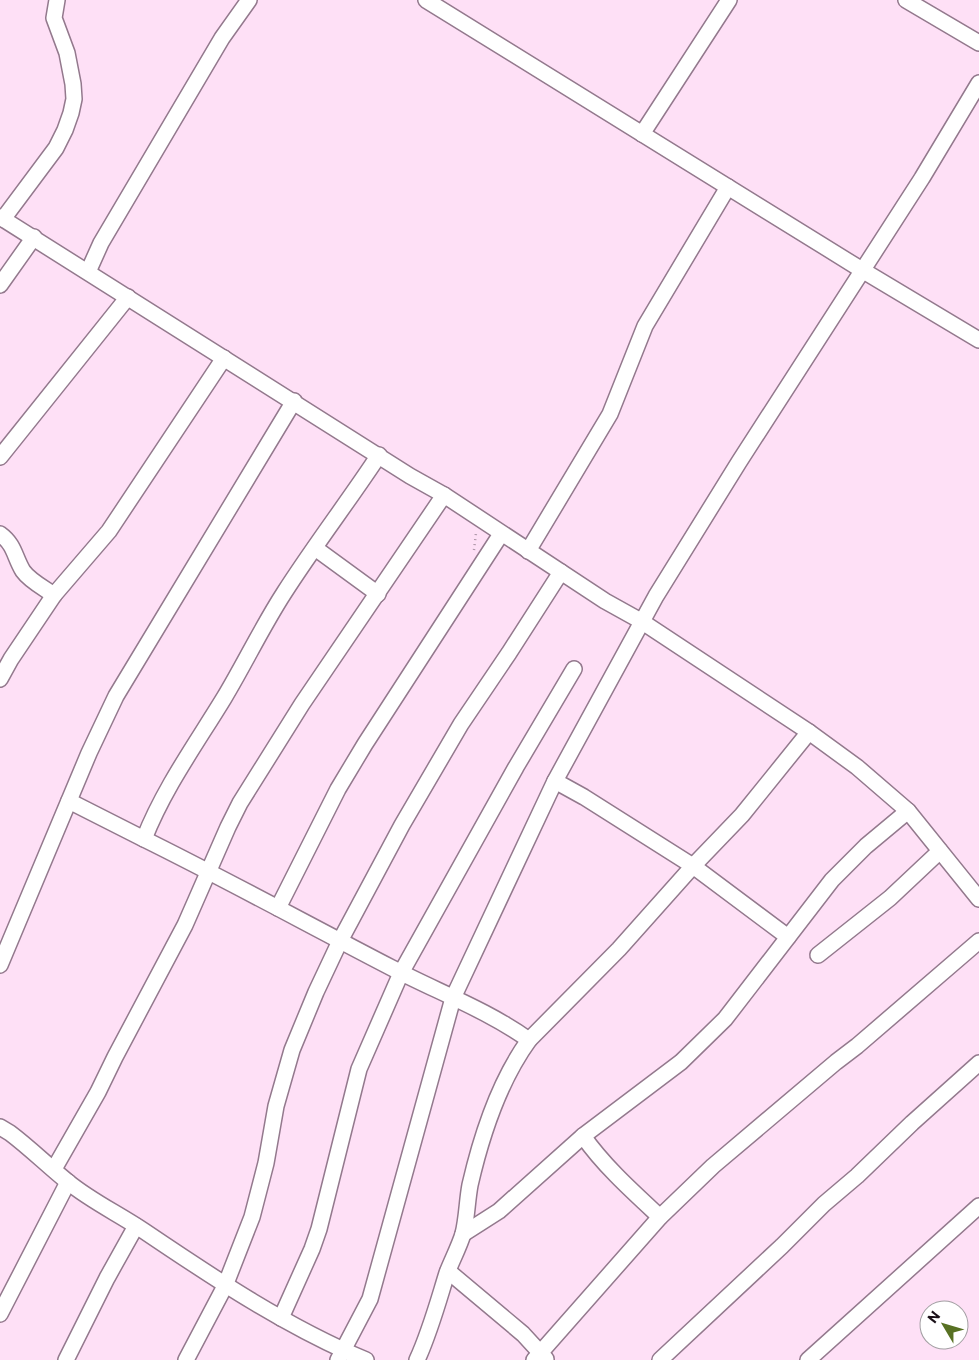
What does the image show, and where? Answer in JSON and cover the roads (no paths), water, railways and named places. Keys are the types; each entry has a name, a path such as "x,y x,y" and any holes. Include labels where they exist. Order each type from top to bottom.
{"street":[{"path":"57,0 54,18 67,53 74,84 74,99 71,113 56,148 2,218 478,516 501,534 641,622 809,732 857,767 908,810 979,899"},
{"path":"88,272 101,243 222,38 249,0"},
{"path":"426,0 862,270 979,340"},
{"path":"642,134 728,0"},
{"path":"906,0 979,43"},
{"path":"340,1355 370,1299 453,998 555,781 641,622 739,462 922,178 979,83"},
{"path":"528,551 610,414 645,326 728,187"},
{"path":"0,285 34,237"},
{"path":"0,456 128,298"},
{"path":"0,679 11,659 54,595 108,531 224,358"},
{"path":"0,965 92,746 116,696 294,401"},
{"path":"144,839 151,821 176,775 245,663 264,626 285,592 379,455"},
{"path":"54,1169 98,1092 185,925 228,827 259,771 302,704 444,495"},
{"path":"0,534 12,544 22,570 54,595"},
{"path":"278,908 338,789 501,534"},
{"path":"315,548 378,594"},
{"path":"186,1360 226,1286 252,1217 266,1163 276,1106 292,1050 340,941 402,826 461,724 509,654 561,572"},
{"path":"281,1318 319,1229 359,1069 401,973 574,669"},
{"path":"417,1360 425,1343 448,1271 463,1234 470,1187 478,1152 504,1081 529,1040 619,949 693,866 742,815 809,732"},
{"path":"555,781 584,797 693,866 788,937"},
{"path":"69,801 209,871 401,973 504,1023 529,1040"},
{"path":"463,1234 499,1211 583,1136 681,1062 726,1019 832,880 866,846 908,810"},
{"path":"818,955 890,898 940,851"},
{"path":"448,1271 505,1318 540,1358 660,1217 713,1166 836,1062 858,1046 979,941"},
{"path":"660,1360 824,1204 979,1063"},
{"path":"0,1127 10,1132 68,1182 226,1286 340,1355 366,1360"},
{"path":"583,1136 618,1177 660,1217"},
{"path":"0,1314 68,1182"},
{"path":"808,1360 979,1206"},
{"path":"66,1360 107,1278 136,1226"},
{"path":"820,1349 831,1360"}]}
